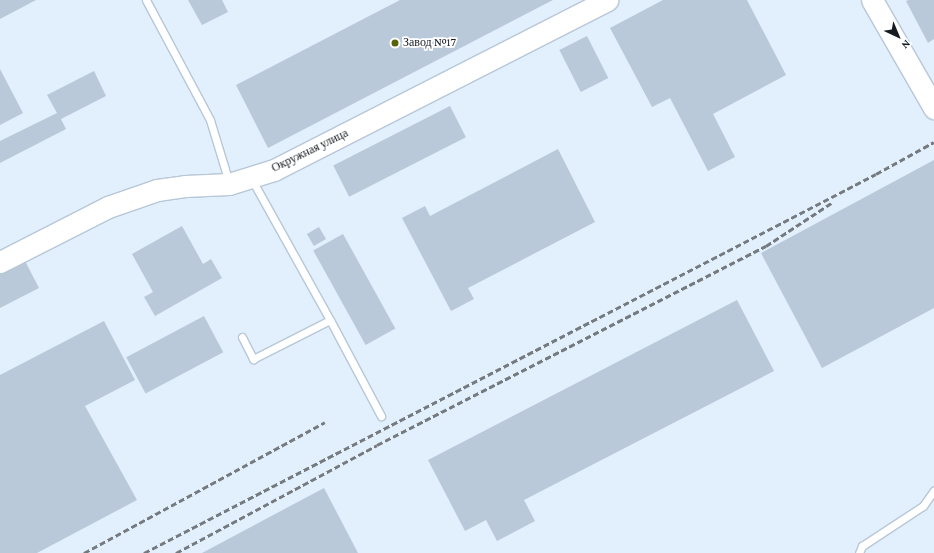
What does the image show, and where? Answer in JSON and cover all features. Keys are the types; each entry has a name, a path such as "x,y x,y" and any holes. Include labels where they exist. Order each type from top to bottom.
{"street":[{"name":"Окружная улица","path":"0,262 115,204 157,190 185,186 229,184 274,170 607,0"},
{"path":"872,0 934,108"}],"lane":[{"path":"146,0 210,120 229,184"},
{"path":"251,178 330,320 380,416"},
{"path":"242,337 253,360 330,320"},
{"path":"859,553 862,546 923,506 934,490"}],"shaded area":[{"path":"0,0 934,0 934,553 0,553"}],"building":[{"path":"0,0 36,0 0,19"},
{"path":"188,0 222,0 228,12 202,25"},
{"name":"Завод №17","path":"400,0 553,0 268,148 236,85"},
{"path":"663,0 747,0 786,75 713,114 735,157 708,171 670,98 652,107 610,28"},
{"path":"934,0 934,39 928,43 906,1"},
{"path":"587,36 608,78 581,92 559,50"},
{"path":"0,69 23,113 0,125"},
{"path":"94,71 106,96 61,119 66,129 0,163 0,141 57,113 47,95"},
{"path":"450,106 466,137 349,197 333,165"},
{"path":"558,149 595,222 468,288 474,299 451,311 402,218 425,206 430,216"},
{"path":"934,160 934,308 822,368 761,253"},
{"path":"182,226 203,264 211,259 222,278 155,316 144,297 153,292 132,254"},
{"path":"319,227 326,239 314,246 307,234"},
{"path":"343,234 395,328 366,345 313,250"},
{"path":"25,261 39,288 0,308 0,274"},
{"path":"737,300 774,371 524,500 535,521 497,541 486,520 465,531 428,460"},
{"path":"204,316 223,352 146,394 126,357"},
{"path":"104,321 135,380 85,406 137,500 37,553 0,553 0,375"},
{"path":"324,488 358,553 202,553"}],"railway":[{"path":"144,553 876,174 934,142"},
{"path":"176,553 377,445 766,246 833,202"},
{"path":"84,553 325,422"}],"place":[{"name":"Завод №17","path":"395,43"}]}
